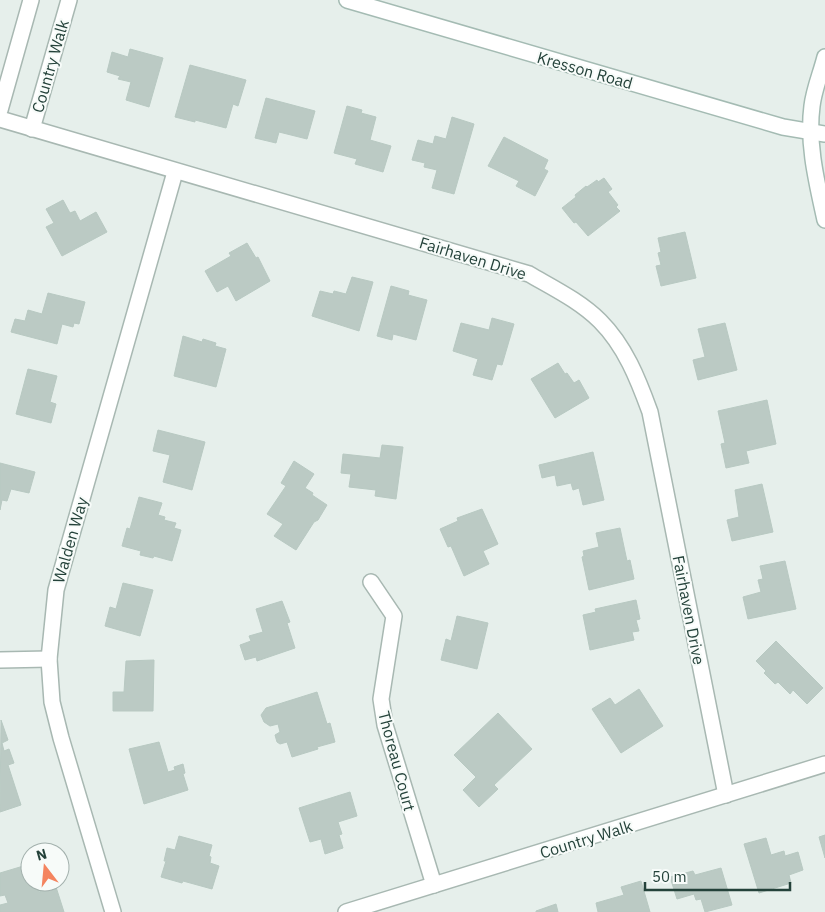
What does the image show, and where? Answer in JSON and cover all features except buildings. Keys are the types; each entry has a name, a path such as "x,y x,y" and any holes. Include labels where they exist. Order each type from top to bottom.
{"street":[{"path":"0,110 31,0"},
{"name":"Country Walk","path":"0,119 32,129 69,0"},
{"name":"Kresson Road","path":"350,0 379,5 774,124 818,133"},
{"path":"825,57 812,105 818,133 813,160 825,220"},
{"name":"Fairhaven Drive","path":"32,129 529,274 571,298 600,320 620,346 636,375 650,412 726,795"},
{"name":"Walden Way","path":"114,912 61,738 52,702 49,660 56,590 175,172"},
{"name":"Thoreau Court","path":"371,582 394,616 381,699 385,725 434,885"},
{"path":"0,660 49,660"},
{"name":"Country Walk","path":"346,912 825,764"}]}
